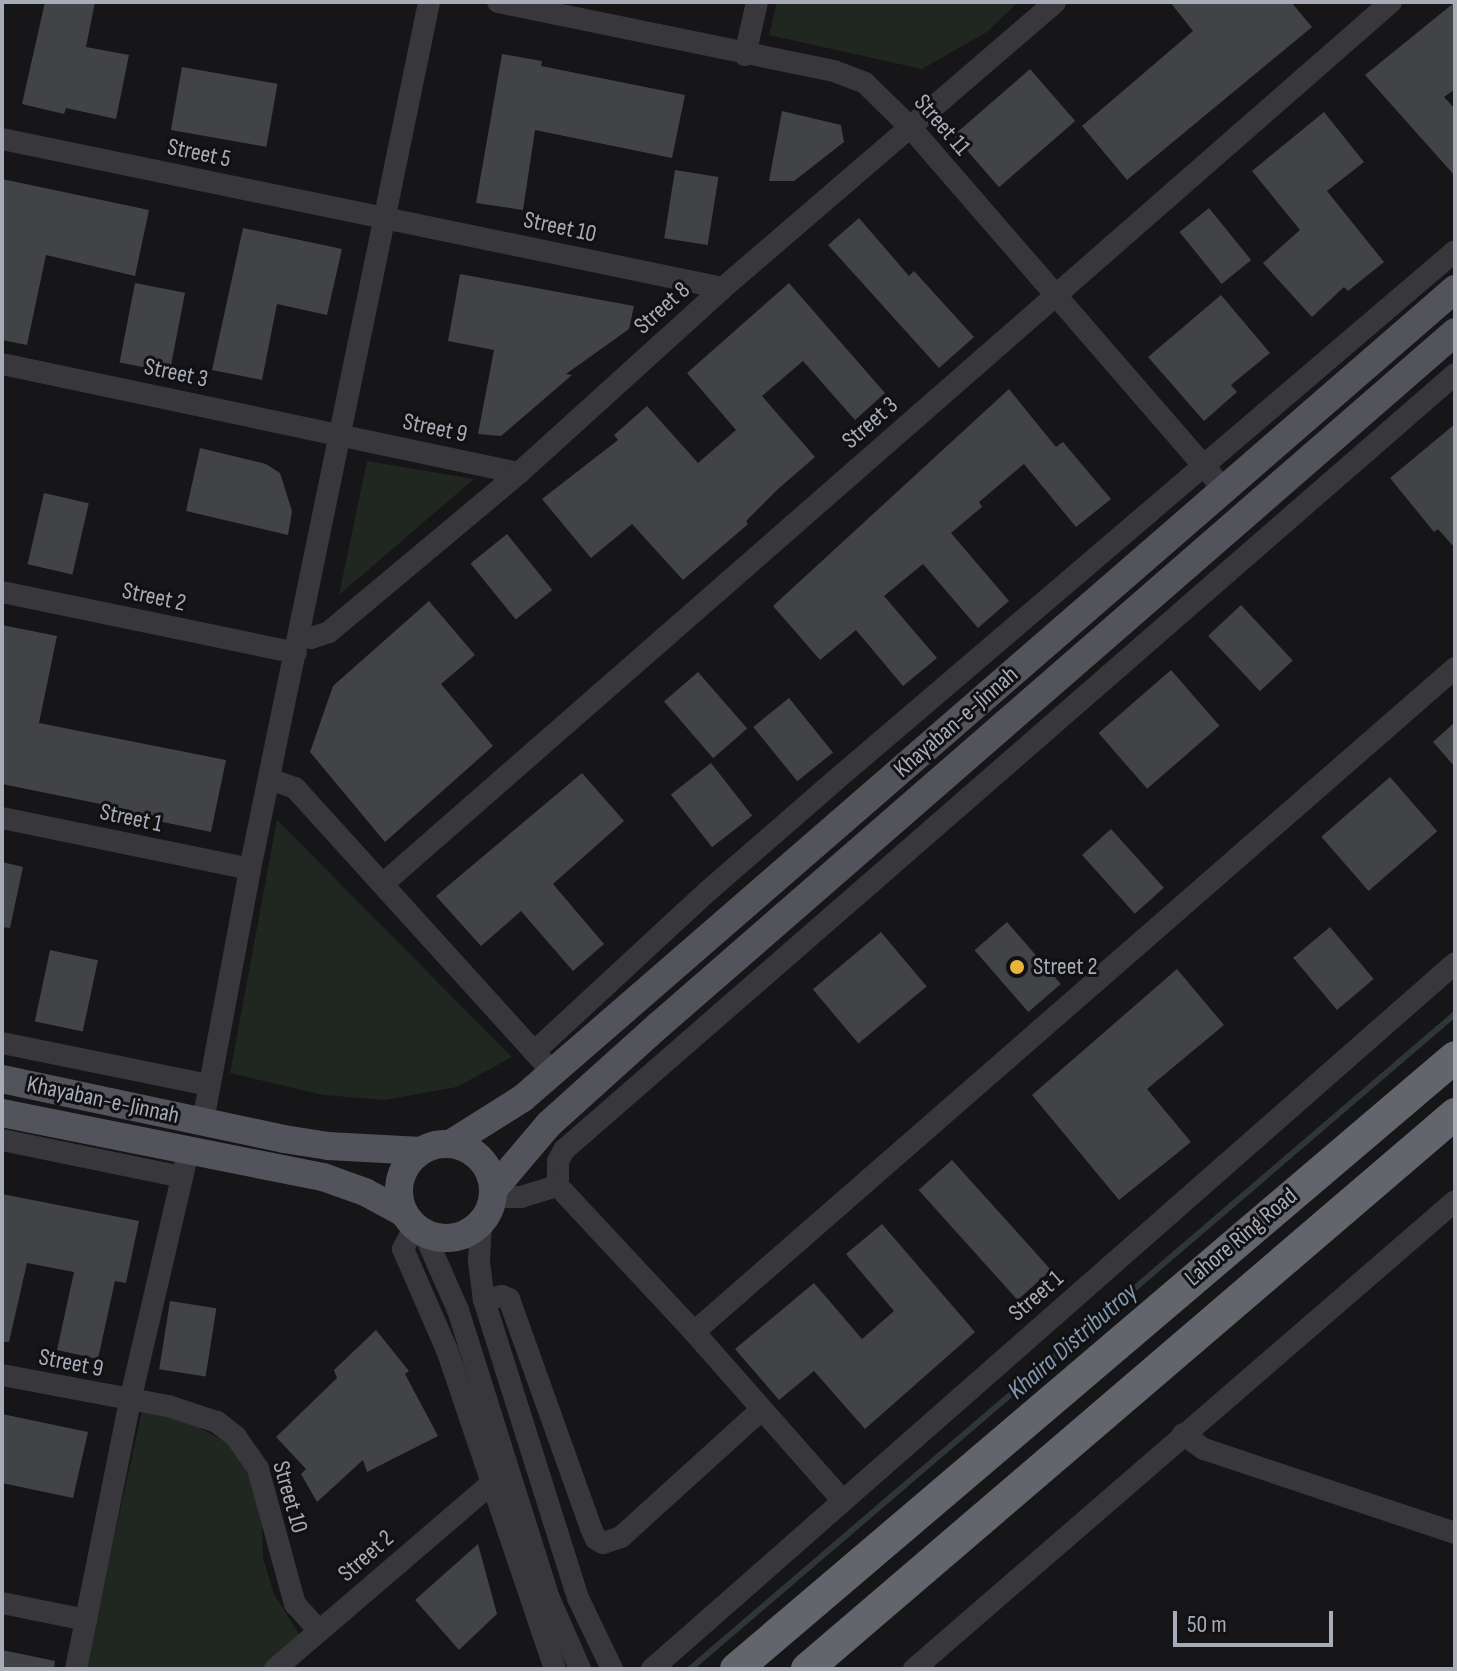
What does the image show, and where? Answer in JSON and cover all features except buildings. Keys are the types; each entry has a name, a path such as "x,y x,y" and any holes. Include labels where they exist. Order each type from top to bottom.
{"highway":[{"name":"Lahore Ring Road","path":"736,1669 1455,1057"},
{"name":"Lahore Ring Road","path":"807,1669 1455,1114"}],"main road":[{"name":"Khayaban-e-Jinnah","path":"450,1144 511,1108 544,1062 1225,490 1455,289"},
{"name":"Khayaban-e-Jinnah","path":"489,1203 549,1124 1455,332"},
{"name":"Khayaban-e-Jinnah","path":"2,1079 328,1146 421,1151"},
{"name":"Khayaban-e-Jinnah","path":"2,1113 185,1164 323,1177 365,1192 414,1224"},
{"path":"450,1144 481,1159 489,1203 461,1236 448,1238 414,1224 400,1202 400,1178 421,1151 450,1144"}],"street":[{"path":"203,1121 250,869 429,2"},
{"name":"Street 11","path":"498,2 522,4 745,55 852,75 880,95 911,128 1225,490"},
{"path":"745,55 757,2"},
{"name":"Street 8","path":"298,644 329,632 519,473 723,288 1055,2"},
{"name":"Street 3","path":"384,883 1391,2"},
{"name":"Street 5","path":"2,139 386,218"},
{"name":"Street 10","path":"386,218 723,288"},
{"path":"270,779 295,788 544,1062 742,861 1455,251"},
{"name":"Street 3","path":"2,364 339,434"},
{"path":"842,1500 760,1411 694,1332 558,1186 558,1161 564,1150 1455,374"},
{"name":"Street 9","path":"339,434 519,473"},
{"name":"Street 2","path":"2,592 298,644"},
{"path":"694,1332 1455,668"},
{"name":"Street 1","path":"2,818 250,869"},
{"name":"Street 1","path":"652,1669 1455,963"},
{"path":"2,1043 209,1085"},
{"path":"2,1140 185,1164 130,1401 76,1669"},
{"path":"558,1186 489,1203 479,1261 484,1300 578,1598 612,1669"},
{"path":"914,1669 1455,1201"},
{"path":"414,1224 403,1249 437,1322 555,1669"},
{"path":"414,1224 458,1310 548,1596 580,1669"},
{"path":"484,1300 502,1296 509,1299 591,1528 603,1543 621,1537 760,1411"},
{"name":"Street 9","path":"2,1375 130,1401"},
{"name":"Street 10","path":"130,1401 168,1406 217,1422 250,1454 258,1469 290,1592 302,1614 319,1631"},
{"path":"1183,1434 1204,1449 1455,1533"},
{"name":"Street 2","path":"275,1669 491,1484"},
{"path":"2,1603 86,1620"}],"shaded area":[{"path":"777,2 1018,2 987,32 922,69 769,35"},
{"path":"367,461 474,479 339,595"},
{"path":"277,820 512,1057 457,1087 385,1100 323,1095 230,1073"},
{"path":"142,1411 167,1414 198,1427 226,1442 249,1468 262,1519 263,1558 274,1594 301,1637 263,1669 85,1669"}],"waterway":[{"name":"Khaira Distributroy","path":"690,1669 1455,1014"}],"place":[{"name":"Street 2","path":"1017,967"}]}
